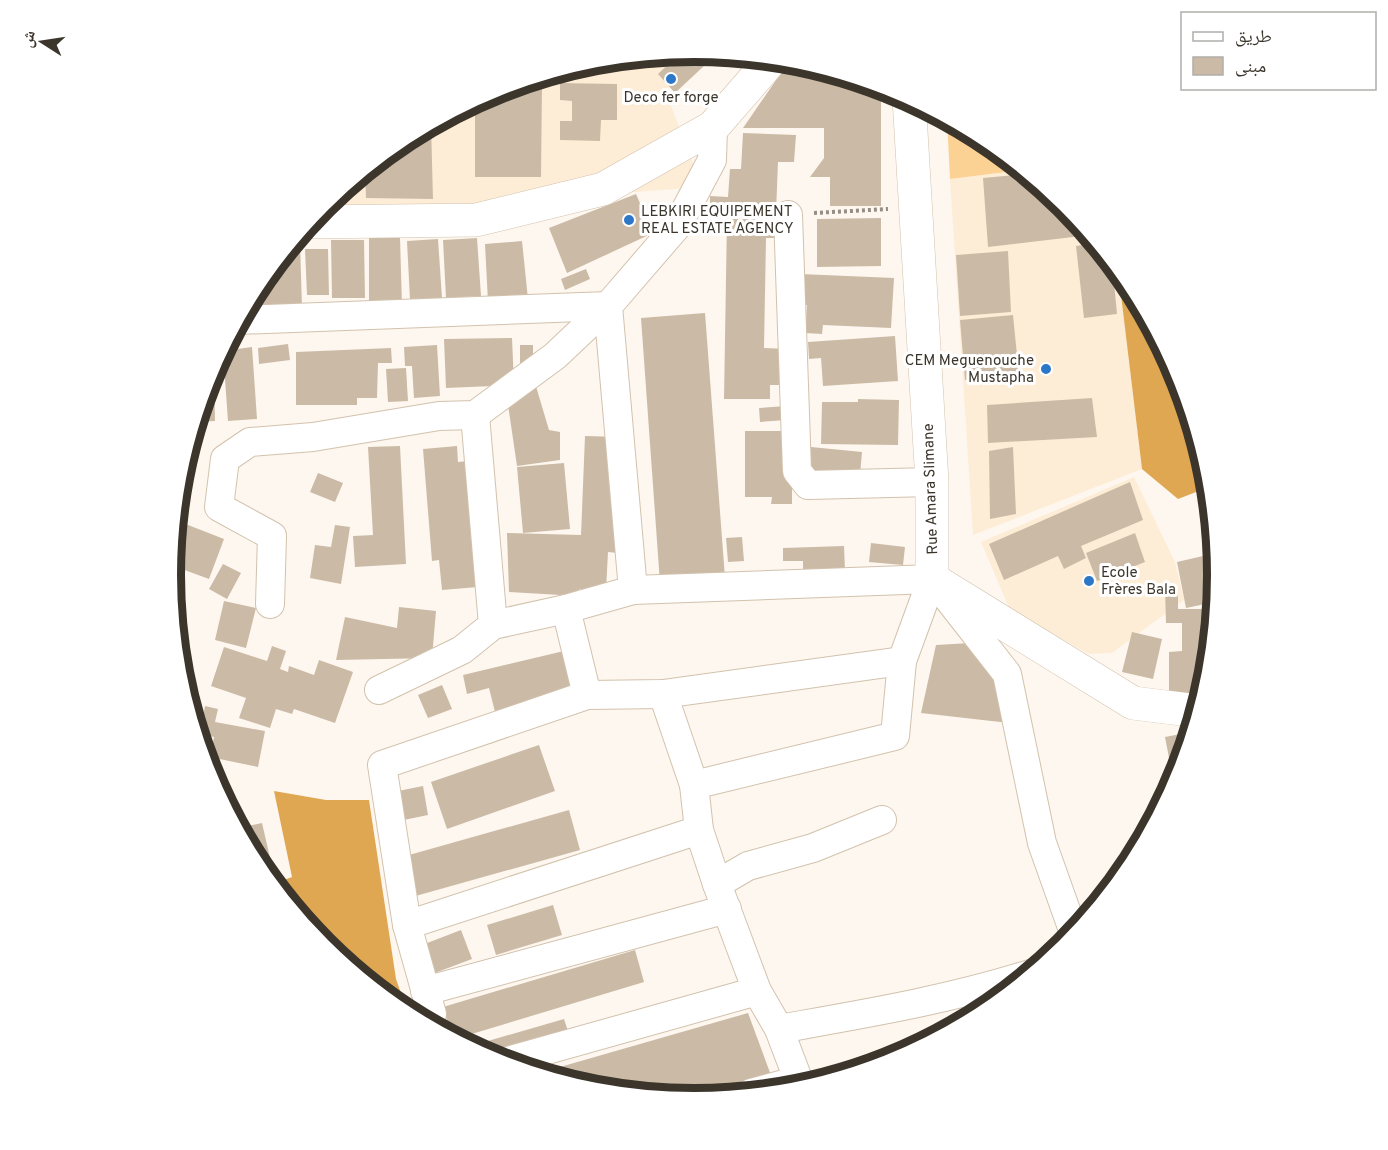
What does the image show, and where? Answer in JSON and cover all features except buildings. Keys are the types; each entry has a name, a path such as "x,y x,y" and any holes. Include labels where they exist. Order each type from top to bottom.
{"street":[{"path":"322,222 476,220 603,189 713,127 765,67"},
{"name":"Rue Amara Slimane","path":"910,109 932,482 932,579"},
{"path":"270,604 272,536 219,507 225,459 250,442 313,437 439,416 475,415 555,356 608,306 677,226 712,160 713,127"},
{"path":"788,215 797,471 808,485 932,482"},
{"path":"248,320 608,306"},
{"path":"608,306 633,590"},
{"path":"475,415 493,626"},
{"path":"694,785 895,736 902,661 932,579"},
{"path":"932,579 1007,674 1042,843 1071,924"},
{"path":"379,690 462,650 493,626 633,590 932,579 1133,703 1189,710"},
{"path":"566,609 587,696"},
{"path":"882,820 813,848 748,866 722,897 429,1003 407,925 382,765 587,696 663,694 902,661"},
{"path":"663,694 694,785 699,830 722,897 757,991 779,1029 798,1078"},
{"path":"407,925 699,830"},
{"path":"779,1029 876,1011 1008,981"},
{"path":"520,1058 757,991"}],"path":[{"path":"788,215 915,208"}],"shaded area":[{"path":"701,62 665,90 702,187 328,215 381,168 437,130 467,114 561,79 594,71 660,63"},
{"path":"947,128 1011,171 950,179"},
{"name":"CEM Meguenouche Mustapha","path":"1011,171 1033,189 1080,236 1120,289 1142,469 973,535 950,179"},
{"path":"1120,289 1139,318 1168,378 1190,442 1200,490 1178,499 1142,469"},
{"name":"Ecole Frères Bala","path":"1134,477 1175,562 1184,600 1112,653 1089,654 1010,610 981,542"},
{"path":"274,791 326,800 369,800 396,979 402,997 355,961 308,914 282,881 292,877"}],"place":[{"name":"Deco fer forge","path":"671,79"},
{"name":"LEBKIRI EQUIPEMENT REAL ESTATE AGENCY","path":"629,220"},
{"name":"CEM Meguenouche Mustapha","path":"1046,369"},
{"name":"Ecole Frères Bala","path":"1089,581"}]}
